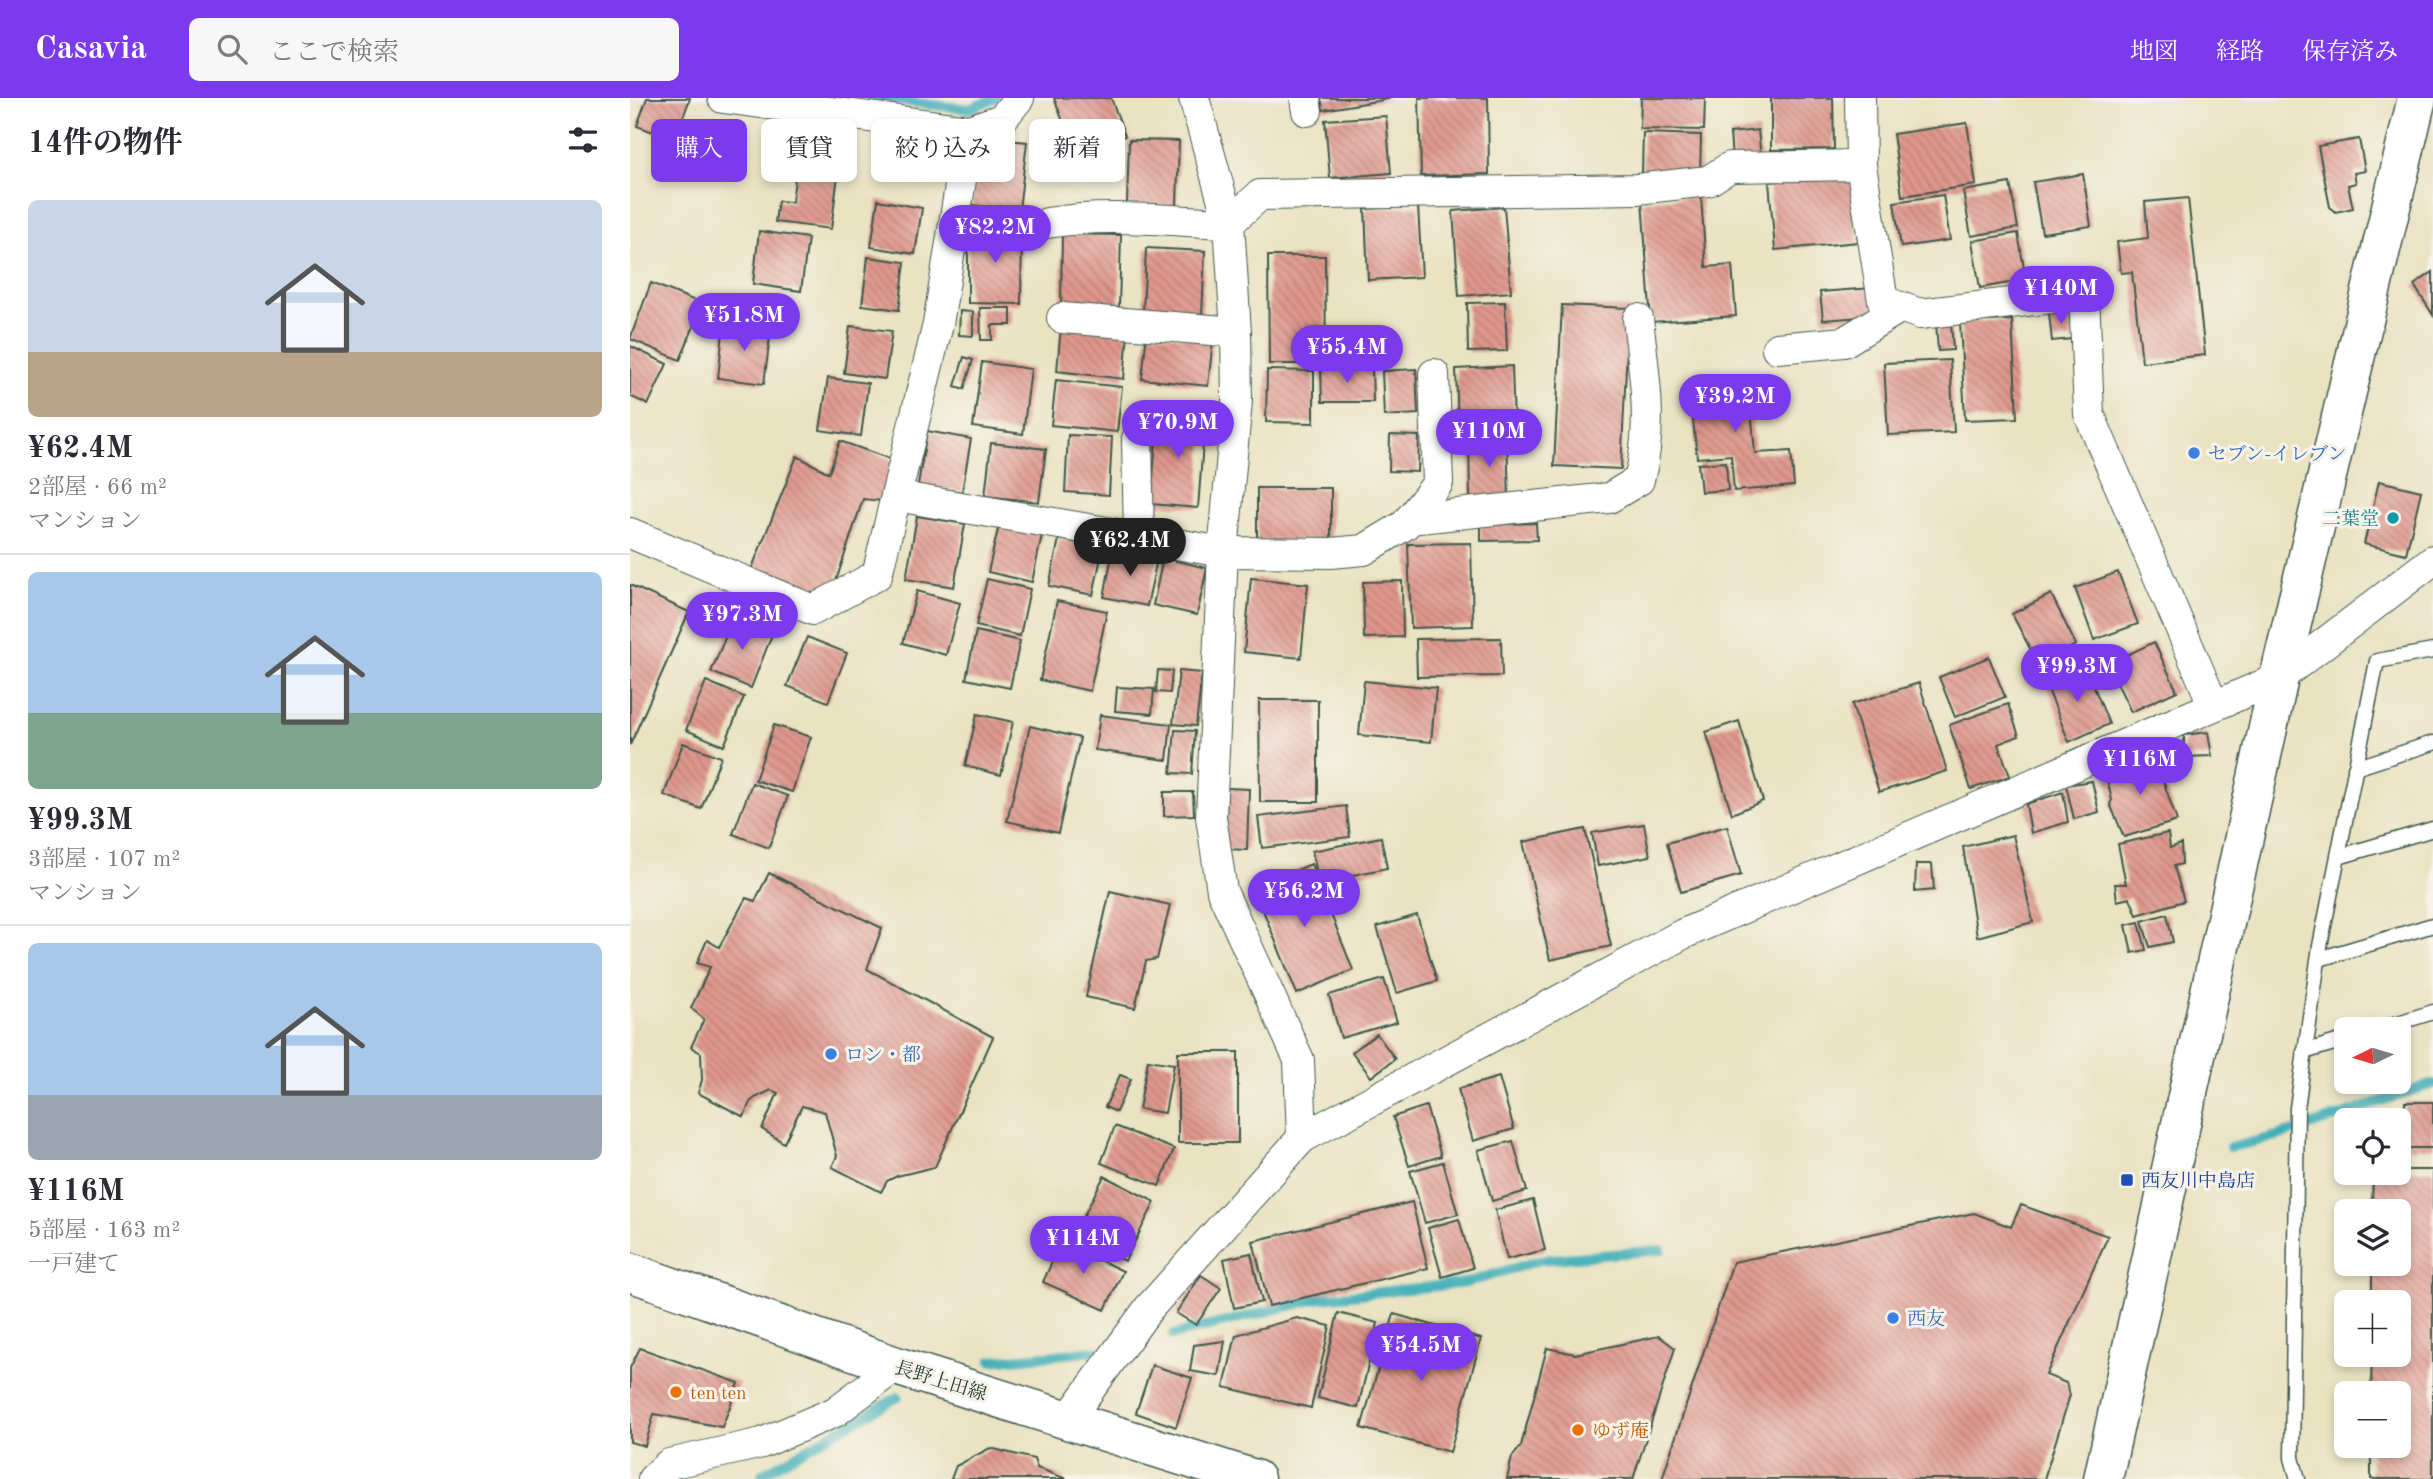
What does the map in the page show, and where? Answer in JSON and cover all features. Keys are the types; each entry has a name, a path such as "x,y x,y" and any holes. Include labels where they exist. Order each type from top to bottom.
{"street":[{"path":"723,98 884,119"},
{"path":"1002,119 1019,98"},
{"path":"1194,98 1228,223 1236,332 1237,401 1223,552 1211,817 1222,891 1299,1060 1302,1138"},
{"path":"1860,98 1861,165 1883,301 1920,314 2084,294 2089,414 2213,704"},
{"path":"2103,1479 2279,678 2417,98"},
{"path":"1047,223 1072,219 1156,218 1228,223 1260,194 1637,189 1708,181 1730,167 1861,165"},
{"path":"630,533 813,610 877,575 938,324 961,182"},
{"path":"1777,348 1844,342 1901,307"},
{"path":"1062,318 1236,332"},
{"path":"1410,519 1609,498 1639,480 1646,454 1648,410 1638,318"},
{"path":"896,496 1223,552 1364,550 1405,525 1438,483 1434,374"},
{"path":"1137,439 1139,538"},
{"path":"1069,1418 1149,1308 1302,1138 1683,934 2213,704 2279,678 2433,559"},
{"name":"長野上田線","path":"630,1272 896,1366 1069,1418 1255,1479"},
{"path":"653,1479 669,1464 762,1443 835,1412 896,1366"}],"lane":[{"path":"2298,1479 2292,1458 2299,1147 2297,1108 2319,958 2377,661 2433,651"},
{"path":"2355,768 2433,743"},
{"path":"2338,857 2433,829"},
{"path":"2319,958 2433,925"},
{"path":"2412,1019 2433,1012"},
{"path":"2304,1052 2334,1043"}],"building":[{"path":"647,98 690,98 682,119 651,119 651,131 637,126"},
{"path":"1054,98 1111,98 1119,119 1062,119"},
{"path":"1321,98 1389,98 1389,99 1323,110"},
{"path":"1419,98 1488,98 1489,174 1421,176"},
{"path":"1641,98 1705,98 1704,130 1640,129"},
{"path":"1771,98 1833,98 1834,149 1771,150"},
{"path":"1386,116 1391,173 1330,178 1325,120"},
{"path":"1967,123 1976,185 1902,196 1893,134"},
{"path":"1758,130 1761,157 1732,160 1730,133"},
{"path":"1643,133 1701,135 1700,175 1642,173"},
{"path":"2359,139 2365,171 2354,173 2356,183 2348,185 2353,208 2336,212 2330,207 2318,146"},
{"path":"1129,140 1179,141 1177,206 1127,204"},
{"path":"1015,141 1027,142 1019,210 972,205 975,182 1015,182"},
{"path":"1851,174 1858,242 1775,250 1769,182"},
{"path":"2083,174 2091,226 2042,233 2033,182"},
{"path":"795,182 837,182 831,229 775,222 778,201 792,202"},
{"path":"2010,183 2018,228 1971,236 1963,191"},
{"path":"1943,195 1950,240 1901,247 1894,202"},
{"path":"1701,196 1706,267 1732,265 1736,316 1651,322 1642,201"},
{"path":"2188,198 2205,355 2142,362 2132,272 2121,273 2117,242 2148,238 2145,202"},
{"path":"878,200 922,208 915,254 871,247"},
{"path":"1418,206 1422,277 1368,280 1365,209"},
{"path":"1504,207 1511,292 1459,296 1453,211"},
{"path":"968,226 1022,226 1021,304 968,303"},
{"path":"759,231 808,238 801,291 753,284"},
{"path":"2018,233 2026,280 1980,288 1972,241"},
{"path":"1062,234 1121,235 1119,308 1061,306"},
{"path":"1146,248 1205,251 1202,316 1143,313"},
{"path":"1268,256 1325,256 1326,364 1269,364"},
{"path":"868,257 905,262 899,310 862,305"},
{"path":"2433,272 2433,315 2414,285"},
{"path":"651,283 703,304 680,360 630,339"},
{"path":"1872,288 1875,316 1823,320 1820,292"},
{"path":"1505,302 1507,351 1468,352 1467,303"},
{"path":"1562,305 1629,308 1621,469 1554,466"},
{"path":"980,308 1011,308 1011,325 992,325 992,340 981,340"},
{"path":"960,311 973,312 973,336 959,335"},
{"path":"2070,312 2072,339 2052,341 2049,313"},
{"path":"2012,320 2017,418 1965,420 1960,322"},
{"path":"1951,322 1953,350 1938,351 1936,323"},
{"path":"724,323 771,329 764,384 718,378"},
{"path":"850,326 892,331 885,379 844,373"},
{"path":"1061,326 1128,333 1124,379 1057,371"},
{"path":"1147,333 1213,340 1208,386 1142,379"},
{"path":"630,346 667,364 648,405 630,396"},
{"path":"964,357 973,360 964,389 955,386"},
{"path":"1950,360 1954,432 1888,435 1884,363"},
{"path":"982,362 1031,369 1023,434 973,427"},
{"path":"1512,366 1514,426 1458,428 1456,369"},
{"path":"1372,367 1373,402 1322,402 1321,368"},
{"path":"1416,369 1418,414 1384,416 1382,371"},
{"path":"1267,370 1314,371 1314,423 1266,422"},
{"path":"1748,376 1755,453 1791,451 1794,486 1734,491 1731,455 1697,458 1689,382"},
{"path":"828,378 868,383 861,436 820,430"},
{"path":"1056,380 1122,387 1117,432 1051,425"},
{"path":"1158,413 1205,417 1198,508 1151,504"},
{"path":"927,431 971,439 962,492 918,485"},
{"path":"1068,435 1112,437 1109,495 1065,492"},
{"path":"1390,435 1419,436 1418,472 1389,471"},
{"path":"1507,437 1509,499 1470,500 1469,438"},
{"path":"840,441 893,460 882,501 863,499 835,584 815,595 750,573 797,456 829,473"},
{"path":"991,443 1046,449 1039,502 985,496"},
{"path":"1726,462 1728,490 1701,492 1698,464"},
{"name":"二葉堂","path":"2379,481 2421,491 2406,554 2364,544"},
{"path":"1257,488 1331,488 1331,540 1257,541"},
{"path":"917,516 965,524 954,587 906,579"},
{"path":"1536,523 1537,540 1481,541 1481,525"},
{"path":"999,525 1042,535 1032,582 988,572"},
{"path":"1059,539 1103,548 1093,595 1049,586"},
{"path":"1471,543 1473,626 1411,628 1408,544"},
{"path":"1113,550 1157,559 1147,606 1104,597"},
{"path":"1163,558 1207,568 1197,615 1153,605"},
{"path":"2118,572 2138,624 2094,640 2075,588"},
{"path":"1251,578 1308,584 1301,658 1244,652"},
{"path":"987,579 1030,589 1020,636 976,626"},
{"path":"1402,581 1403,637 1364,638 1363,582"},
{"path":"630,585 689,612 630,745"},
{"path":"917,591 960,603 946,655 903,643"},
{"path":"2051,594 2076,645 2038,664 2012,614"},
{"path":"1057,601 1107,611 1090,691 1040,680"},
{"path":"734,616 773,632 751,688 711,672"},
{"path":"976,631 1020,641 1010,688 966,679"},
{"path":"807,637 847,653 828,702 787,686"},
{"path":"1501,638 1502,676 1417,677 1416,639"},
{"path":"2154,642 2177,691 2131,712 2108,664"},
{"path":"1989,657 2005,697 1955,717 1939,677"},
{"path":"2086,667 2109,724 2069,742 2046,684"},
{"path":"1158,670 1172,671 1170,693 1156,692"},
{"path":"1179,671 1202,673 1196,726 1173,724"},
{"path":"706,681 744,697 724,746 686,730"},
{"path":"1364,681 1436,688 1431,742 1359,735"},
{"path":"1919,683 1947,771 1879,792 1852,704"},
{"path":"1117,687 1154,689 1152,714 1115,711"},
{"path":"1259,700 1318,700 1318,802 1260,802"},
{"path":"2008,704 2019,736 1998,744 2010,776 1971,789 1949,725"},
{"path":"977,714 1013,722 1001,775 965,766"},
{"path":"1100,715 1171,724 1167,760 1095,750"},
{"path":"1739,721 1763,801 1732,814 1706,732"},
{"path":"774,725 811,737 792,792 755,780"},
{"path":"1030,726 1080,738 1058,833 1007,821"},
{"path":"1175,730 1195,731 1192,774 1171,773"},
{"path":"2208,732 2212,756 2184,757 2184,735"},
{"path":"683,743 721,757 701,809 664,795"},
{"path":"2154,754 2177,821 2124,837 2110,804 2112,800 2105,772"},
{"path":"2092,781 2099,812 2074,819 2066,785"},
{"path":"752,783 788,796 769,848 733,834"},
{"path":"1227,788 1249,789 1247,850 1225,849"},
{"path":"1164,792 1193,792 1194,815 1164,816"},
{"path":"2063,792 2068,822 2031,833 2026,804"},
{"path":"1346,806 1350,837 1262,848 1258,817"},
{"path":"1644,824 1650,856 1598,866 1592,833"},
{"path":"1727,826 1741,875 1681,892 1667,843"},
{"path":"1585,829 1611,946 1550,960 1523,842"},
{"path":"2168,833 2170,848 2181,844 2182,864 2174,866 2184,901 2137,915 2130,898 2117,901 2115,884 2126,884 2118,844"},
{"path":"2013,835 2033,922 1977,937 1963,847"},
{"path":"1381,837 1387,868 1319,882 1312,851"},
{"path":"1311,864 1353,970 1297,994 1254,888"},
{"path":"1916,864 1932,864 1934,890 1915,892"},
{"path":"769,873 882,928 867,969 993,1037 935,1167 897,1176 887,1181 881,1192 832,1167 837,1156 825,1112 802,1106 784,1143 762,1129 778,1093 771,1090 755,1098 750,1102 744,1117 698,1093 702,1080 701,1053 691,1047 704,1019 691,1008 710,967 697,963 707,940 719,947 746,898 755,901"},
{"path":"1110,891 1170,905 1157,959 1146,961 1135,1008 1086,997"},
{"path":"2167,914 2173,942 2150,947 2142,921"},
{"path":"1417,915 1437,981 1397,993 1377,927"},
{"path":"2139,922 2146,950 2132,953 2126,925"},
{"path":"1384,979 1397,1022 1341,1038 1329,995"},
{"path":"1377,1034 1395,1059 1371,1077 1352,1052"},
{"path":"1178,1052 1238,1052 1238,1143 1178,1143"},
{"path":"1148,1060 1174,1064 1165,1113 1139,1109"},
{"path":"1120,1075 1131,1079 1116,1112 1105,1107"},
{"path":"1499,1077 1514,1129 1473,1141 1458,1089"},
{"path":"2405,1102 2433,1102 2433,1148 2411,1148 2411,1108 2405,1108"},
{"path":"1426,1106 1441,1156 1409,1166 1393,1117"},
{"path":"1115,1126 1174,1149 1159,1186 1101,1163"},
{"path":"1513,1141 1527,1191 1492,1201 1478,1150"},
{"path":"1443,1162 1458,1214 1425,1223 1410,1171"},
{"path":"2411,1170 2433,1170 2433,1479 2371,1479 2371,1458 2411,1458 2411,1381 2371,1381 2372,1367 2411,1367 2411,1290 2372,1290 2372,1276 2411,1276 2411,1199 2372,1199 2373,1185 2411,1185"},
{"path":"1104,1176 1155,1202 1125,1261 1074,1235"},
{"path":"1533,1200 1545,1250 1507,1259 1495,1210"},
{"path":"1412,1202 1428,1268 1269,1306 1253,1241"},
{"name":"西友","path":"2021,1205 2108,1236 2046,1375 2066,1383 2070,1395 2044,1479 1662,1479 1733,1262 1974,1213 2011,1227"},
{"path":"1459,1219 1473,1268 1442,1277 1428,1228"},
{"path":"1061,1242 1123,1271 1105,1310 1043,1282"},
{"path":"1251,1253 1262,1302 1234,1308 1224,1259"},
{"path":"1201,1275 1221,1288 1196,1325 1176,1313"},
{"path":"1338,1313 1378,1323 1358,1408 1318,1398"},
{"path":"1394,1314 1481,1339 1450,1452 1361,1428"},
{"path":"1297,1318 1330,1326 1311,1408 1224,1387 1236,1335"},
{"path":"1659,1336 1675,1348 1633,1479 1507,1479 1512,1457 1521,1446 1547,1348 1575,1354"},
{"path":"1225,1341 1219,1376 1190,1371 1194,1345"},
{"path":"640,1348 739,1383 722,1427 654,1414 645,1446 630,1442 630,1368"},
{"path":"1152,1365 1192,1378 1176,1427 1136,1413"},
{"path":"990,1448 1034,1459 1037,1468 1067,1479 951,1479 956,1466"}],"waterway":[{"path":"872,98 969,109 995,98"},
{"path":"2230,1147 2307,1127 2433,1084"},
{"path":"1173,1335 1321,1298 1466,1283 1540,1260 1661,1250"},
{"path":"991,1361 1097,1351"},
{"path":"766,1479 762,1474 898,1397"}],"place":[{"name":"セブン-イレブン","path":"2194,453"},
{"name":"二葉堂","path":"2393,518"},
{"name":"ロン・都","path":"831,1054"},
{"name":"西友川中島店","path":"2127,1180"},
{"name":"西友","path":"1893,1318"},
{"name":"ten ten","path":"676,1392"},
{"name":"ゆず庵","path":"1578,1430"}]}
